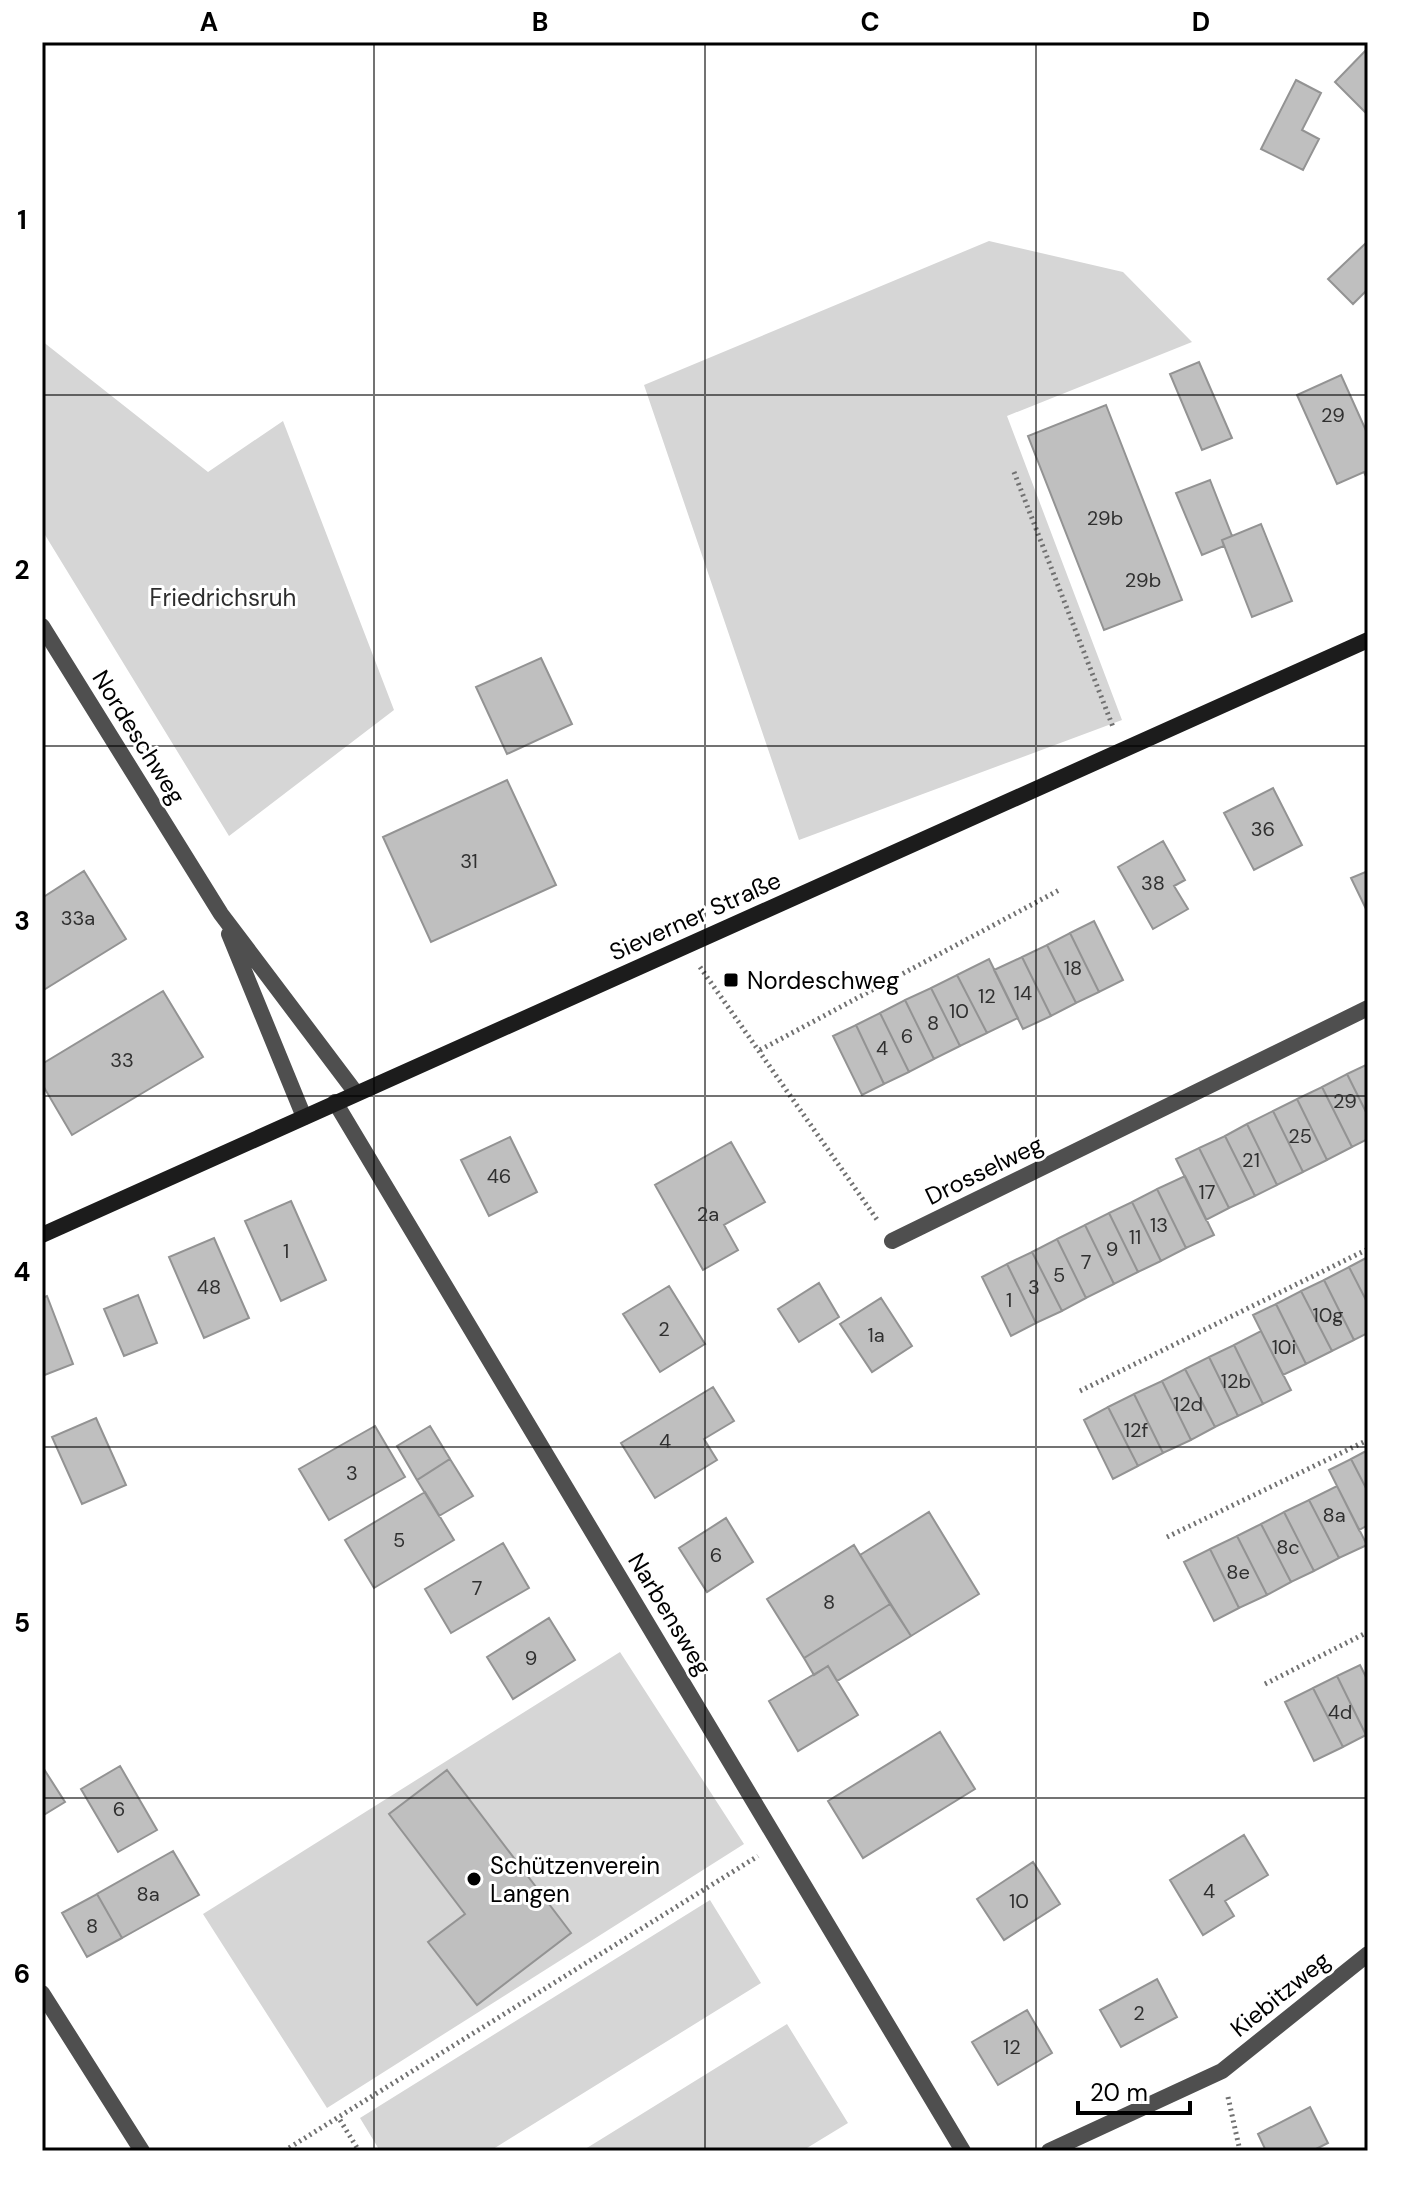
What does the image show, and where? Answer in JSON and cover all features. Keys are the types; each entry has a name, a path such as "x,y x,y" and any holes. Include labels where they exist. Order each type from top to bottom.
{"main road":[{"name":"Sieverner Straße","path":"42,1235 1368,640"}],"street":[{"name":"Nordeschweg","path":"42,626 221,914 356,1093"},
{"name":"Nordeschweg","path":"221,914 304,1117"},
{"name":"Drosselweg","path":"892,1241 1368,1008"},
{"name":"Narbensweg","path":"335,1102 963,2151"},
{"name":"Kiebitzweg","path":"1049,2151 1222,2071 1368,1954"},
{"path":"42,1993 142,2151"}],"path":[{"path":"1014,472 1122,750"},
{"path":"760,1050 1061,889"},
{"path":"719,994 892,1241"},
{"path":"1080,1391 1368,1249"},
{"path":"1167,1537 1368,1440"},
{"path":"1265,1684 1368,1632"},
{"path":"284,2151 340,2120 779,1842"},
{"name":"Kiebitzweg","path":"1222,2071 1240,2151"},
{"path":"340,2120 359,2151"}],"green space":[{"path":"989,241 1123,272 1192,342 1007,416 1122,720 799,840 644,385"},
{"name":"Friedrichsruh","path":"42,341 208,472 283,421 394,710 229,836 42,530"},
{"name":"Schützenverein Langen","path":"620,1652 744,1844 327,2108 203,1914"},
{"path":"710,1900 761,1983 490,2151 380,2151 360,2118"},
{"path":"787,2024 848,2123 802,2151 582,2151"}],"building":[{"path":"1368,48 1368,115 1335,82"},
{"path":"1296,80 1321,93 1302,130 1319,139 1303,170 1261,149"},
{"path":"1368,241 1368,289 1353,304 1328,279"},
{"path":"1199,362 1232,438 1202,450 1170,374"},
{"path":"1341,375 1368,435 1368,481 1364,472 1337,484 1297,395"},
{"path":"1106,405 1182,600 1104,630 1028,436"},
{"path":"1210,480 1232,536 1222,540 1224,546 1202,555 1176,493"},
{"path":"1261,524 1292,601 1252,617 1222,540"},
{"path":"541,658 572,724 507,754 476,687"},
{"path":"507,780 556,885 431,942 383,837"},
{"path":"1273,788 1302,845 1254,870 1224,813"},
{"path":"1163,841 1185,880 1174,886 1188,909 1153,929 1118,867"},
{"path":"84,871 126,939 42,991 42,898"},
{"path":"1368,871 1368,913 1351,878"},
{"path":"1094,921 1123,980 1099,992 1070,933"},
{"path":"1070,933 1099,992 1076,1003 1047,945"},
{"path":"1047,945 1076,1003 1051,1016 1022,957"},
{"path":"1022,957 1051,1016 1023,1029 994,970"},
{"path":"989,959 1018,1018 987,1033 957,975"},
{"path":"957,975 987,1033 960,1046 931,988"},
{"path":"931,988 960,1046 934,1059 905,1000"},
{"path":"163,991 203,1057 72,1135 42,1084 42,1064"},
{"path":"905,1000 934,1059 909,1072 880,1013"},
{"path":"880,1013 909,1072 884,1084 856,1025"},
{"path":"856,1025 884,1084 862,1095 833,1036"},
{"path":"1368,1064 1368,1116 1347,1074"},
{"path":"1347,1074 1368,1116 1368,1139 1352,1147 1322,1087"},
{"path":"1322,1087 1352,1147 1327,1160 1297,1099"},
{"path":"1297,1099 1327,1160 1303,1172 1273,1111"},
{"path":"1273,1111 1303,1172 1277,1185 1247,1124"},
{"path":"1247,1124 1277,1185 1255,1196 1225,1136"},
{"path":"1225,1136 1255,1196 1229,1208 1199,1148"},
{"path":"510,1137 537,1192 489,1216 461,1160"},
{"path":"731,1142 765,1202 724,1225 738,1250 703,1270 655,1185"},
{"path":"1199,1148 1229,1208 1206,1220 1176,1159"},
{"path":"1185,1176 1214,1235 1186,1248 1157,1189"},
{"path":"1157,1189 1186,1248 1161,1261 1132,1202"},
{"path":"291,1201 326,1280 281,1301 245,1221"},
{"path":"1132,1202 1161,1261 1138,1272 1109,1213"},
{"path":"1109,1213 1138,1272 1114,1284 1085,1225"},
{"path":"1085,1225 1114,1284 1086,1298 1057,1239"},
{"path":"214,1238 249,1318 204,1338 169,1257"},
{"path":"1057,1239 1086,1298 1062,1311 1032,1252"},
{"path":"1032,1252 1062,1311 1036,1323 1007,1264"},
{"path":"1368,1257 1368,1304 1349,1267"},
{"path":"1007,1264 1036,1323 1011,1336 982,1277"},
{"path":"1349,1267 1368,1304 1368,1333 1354,1340 1324,1280"},
{"path":"1324,1280 1354,1340 1332,1351 1301,1291"},
{"path":"819,1283 839,1317 799,1342 778,1309"},
{"path":"669,1286 705,1344 660,1372 623,1314"},
{"path":"1301,1291 1332,1351 1306,1364 1276,1304"},
{"path":"138,1295 157,1343 124,1356 104,1309"},
{"path":"47,1296 73,1364 42,1376 42,1298"},
{"path":"881,1298 912,1346 872,1372 840,1324"},
{"path":"1276,1304 1306,1364 1283,1375 1253,1315"},
{"path":"1261,1331 1291,1390 1263,1404 1234,1345"},
{"path":"1234,1345 1263,1404 1238,1416 1209,1357"},
{"path":"1209,1357 1238,1416 1215,1427 1185,1369"},
{"path":"1185,1369 1215,1427 1191,1440 1162,1381"},
{"path":"1162,1381 1191,1440 1163,1453 1134,1394"},
{"path":"713,1387 734,1421 704,1439 717,1460 655,1498 621,1443"},
{"path":"1134,1394 1163,1453 1138,1466 1108,1407"},
{"path":"1108,1407 1138,1466 1113,1479 1084,1420"},
{"path":"96,1418 126,1485 82,1504 52,1437"},
{"path":"375,1426 405,1477 329,1520 299,1469"},
{"path":"430,1426 450,1459 417,1480 397,1446"},
{"path":"1368,1450 1368,1492 1351,1459"},
{"path":"450,1459 473,1496 439,1516 417,1480"},
{"path":"1351,1459 1368,1492 1368,1525 1359,1530 1329,1470"},
{"path":"1337,1486 1367,1545 1339,1558 1309,1500"},
{"path":"425,1492 454,1540 374,1588 345,1540"},
{"path":"1309,1500 1339,1558 1314,1571 1284,1512"},
{"path":"929,1512 979,1594 911,1636 860,1555"},
{"path":"1284,1512 1314,1571 1291,1582 1261,1524"},
{"path":"726,1518 753,1562 707,1592 679,1548"},
{"path":"1261,1524 1291,1582 1267,1595 1237,1536"},
{"path":"1237,1536 1267,1595 1239,1608 1210,1549"},
{"path":"503,1543 529,1588 451,1633 425,1589"},
{"path":"854,1545 890,1604 804,1658 767,1599"},
{"path":"1210,1549 1239,1608 1214,1621 1184,1562"},
{"path":"890,1604 911,1636 837,1681 828,1666 814,1675 804,1658"},
{"path":"549,1618 575,1660 513,1699 487,1657"},
{"path":"1360,1665 1368,1681 1366,1735 1337,1676"},
{"path":"828,1666 858,1715 798,1751 769,1701"},
{"path":"1337,1676 1366,1735 1343,1747 1313,1688"},
{"path":"1313,1688 1343,1747 1314,1761 1285,1702"},
{"path":"940,1732 975,1789 863,1858 828,1801"},
{"path":"42,1766 65,1802 42,1816"},
{"path":"120,1766 157,1830 118,1852 81,1789"},
{"path":"447,1770 571,1933 477,2005 428,1942 465,1914 389,1814"},
{"path":"1244,1835 1268,1875 1225,1901 1234,1916 1203,1935 1170,1880"},
{"path":"173,1851 199,1895 122,1938 97,1894"},
{"path":"1033,1862 1060,1904 1004,1940 977,1899"},
{"path":"97,1894 122,1938 87,1957 62,1913"},
{"path":"1157,1979 1177,2017 1121,2047 1100,2010"},
{"path":"1027,2010 1052,2053 998,2085 972,2042"},
{"path":"1310,2107 1328,2143 1312,2151 1266,2151 1258,2134"}],"place":[{"name":"Nordeschweg","path":"731,980"},
{"name":"Schützenverein Langen","path":"474,1879"}]}
